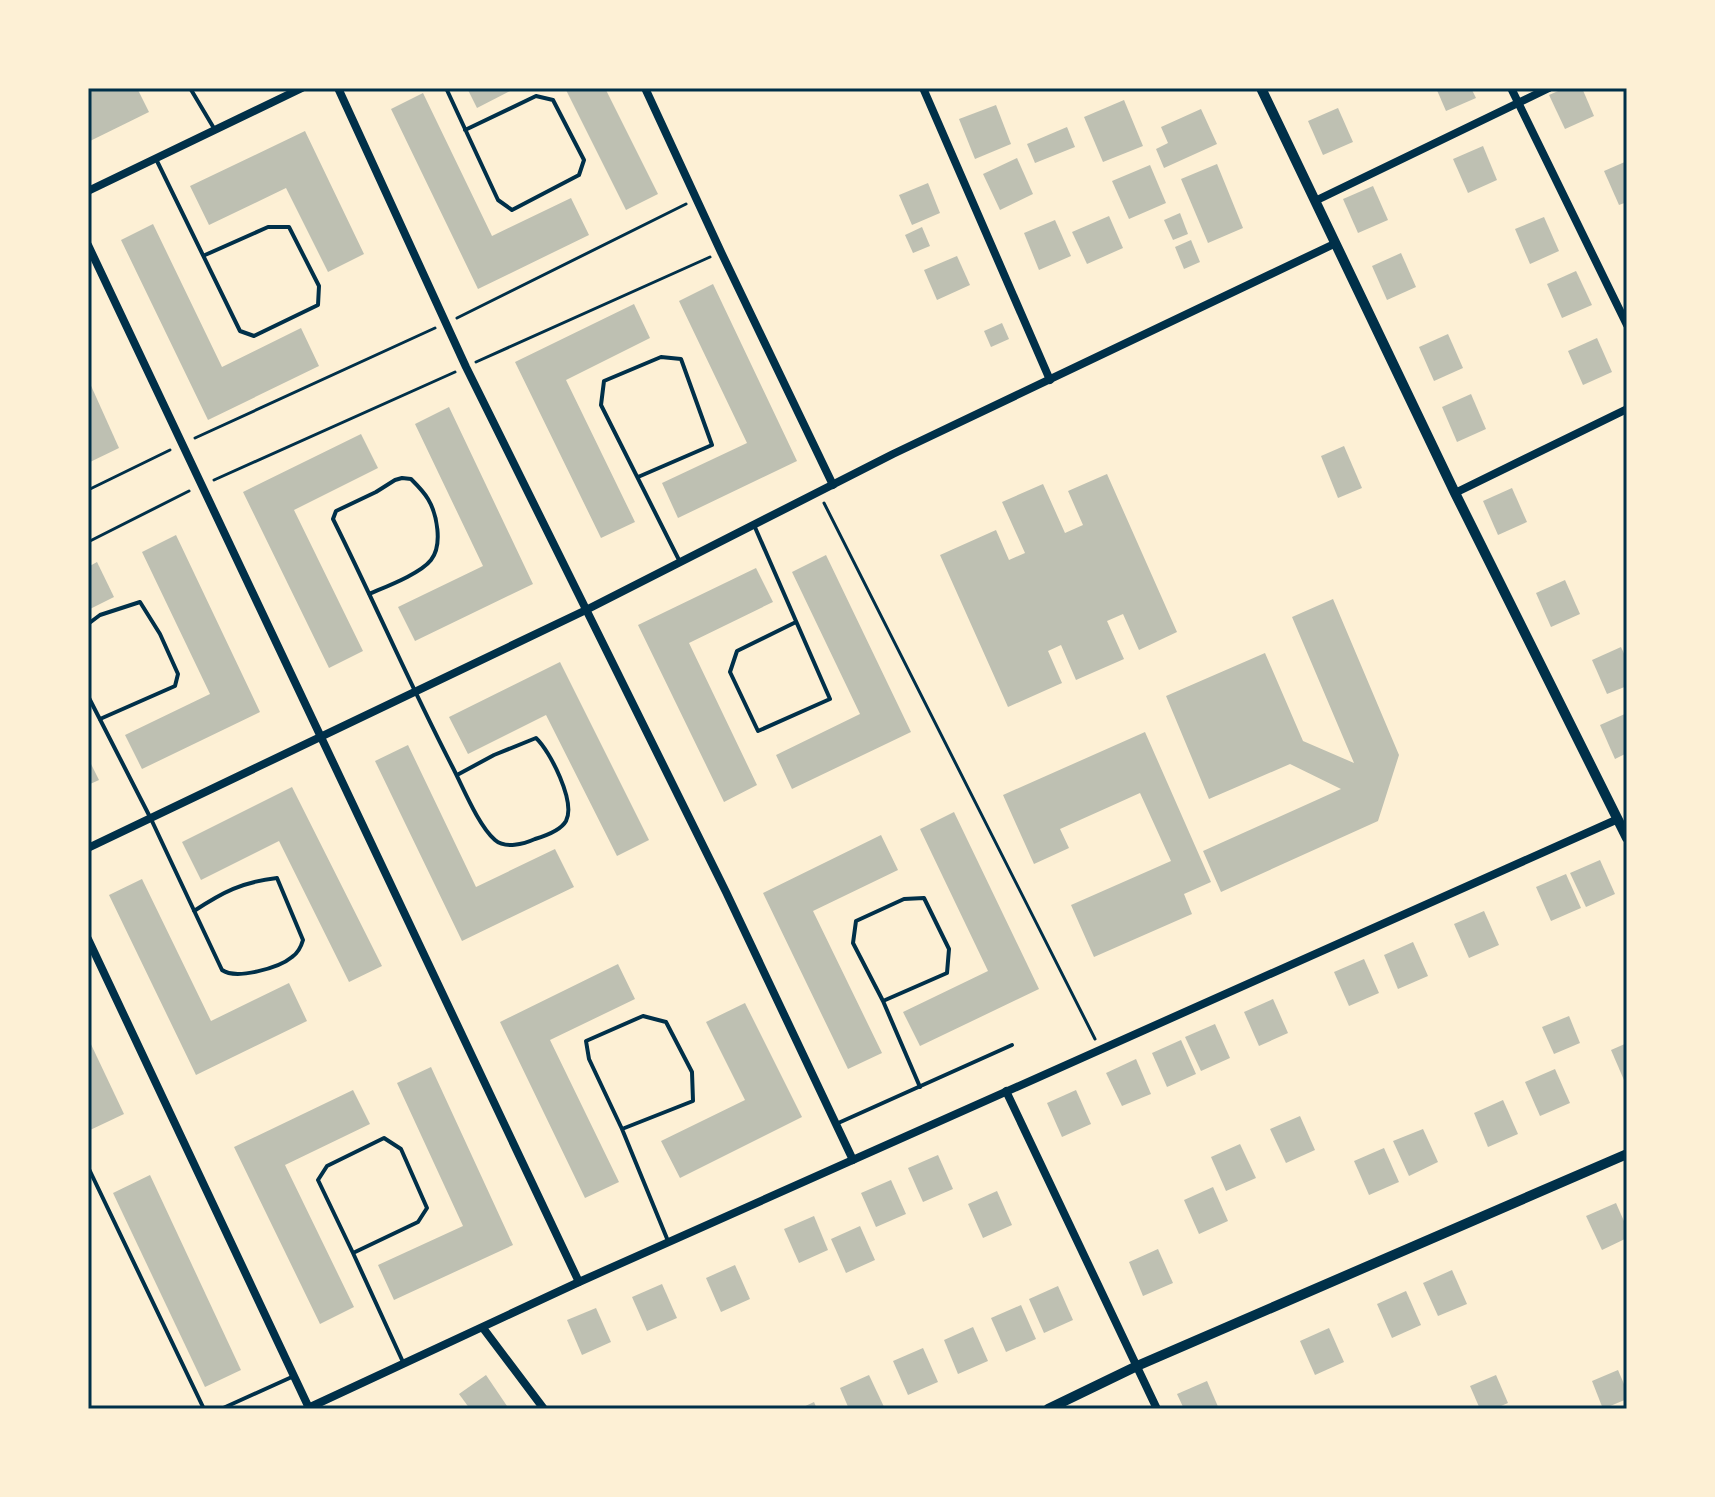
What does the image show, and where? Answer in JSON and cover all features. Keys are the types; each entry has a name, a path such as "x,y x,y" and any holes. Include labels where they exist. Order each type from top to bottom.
{"street":[{"path":"88,191 302,88"},
{"path":"338,88 466,367 726,892 853,1160"},
{"path":"645,88 833,485"},
{"path":"923,88 1050,380"},
{"path":"1261,88 1455,493 1627,838"},
{"path":"1511,88 1627,325"},
{"path":"1315,201 1549,88"},
{"path":"88,848 586,610 833,485 1334,244"},
{"path":"88,245 579,1282"},
{"path":"1455,493 1627,409"},
{"path":"88,939 307,1408 579,1282 1618,819"},
{"path":"1006,1091 1157,1409"},
{"path":"1048,1409 1137,1366 1627,1154"},
{"path":"483,1328 544,1409"}],"lane":[{"path":"190,88 215,130"},
{"path":"446,88 465,130 498,200 512,210 579,175 584,160 553,100 536,96 465,130"},
{"path":"156,159 240,331 254,336 318,305 319,286 289,227 268,227 205,255"},
{"path":"638,477 712,445 681,359 661,357 604,381 601,405 680,562"},
{"path":"369,594 408,577 431,560 437,546 439,533 428,499 411,479 395,480 336,511 333,519 414,693 474,808 496,841 509,845 532,841 556,830 566,821 568,809 561,775 536,738 494,755 457,775"},
{"path":"754,525 830,699 758,731 730,672 737,651 796,622"},
{"path":"88,624 100,615 140,602 160,634 178,674 175,686 100,719"},
{"path":"88,696 151,819 218,965 226,974 241,975 274,966 291,959 303,940 277,878 254,881 221,893 194,911"},
{"path":"883,1001 947,973 949,949 924,898 904,899 856,921 853,943 883,1001 920,1087"},
{"path":"622,1129 693,1101 692,1072 666,1022 643,1016 586,1041 589,1059 669,1243"},
{"path":"836,1124 1012,1045"},
{"path":"353,1253 418,1222 427,1208 401,1149 384,1138 327,1166 318,1180 404,1364"},
{"path":"88,1167 204,1409"},
{"path":"221,1409 294,1376"}],"path":[{"path":"88,490 182,443 446,323 697,199"},
{"path":"88,542 202,485 721,252"},
{"path":"819,492 1101,1049"}],"building":[{"path":"88,88 137,88 149,112 88,142"},
{"path":"467,88 516,88 477,108"},
{"path":"565,88 605,88 658,194 626,210"},
{"path":"1436,88 1471,88 1476,98 1446,111"},
{"path":"1565,88 1582,88 1594,116 1565,129 1549,95"},
{"path":"423,93 492,236 571,198 589,235 478,289 391,109"},
{"path":"1124,100 1143,146 1103,162 1084,117"},
{"path":"996,105 1011,144 975,159 959,119"},
{"path":"1338,108 1353,142 1323,155 1308,121"},
{"path":"1201,109 1217,144 1164,168 1156,149 1168,143 1161,127"},
{"path":"1067,127 1075,147 1035,163 1027,144"},
{"path":"305,131 364,254 328,272 286,188 209,225 190,186"},
{"path":"1483,146 1497,180 1468,193 1453,159"},
{"path":"1017,158 1033,194 1000,210 983,174"},
{"path":"1627,161 1627,202 1619,205 1604,171"},
{"path":"1217,164 1243,228 1208,243 1181,179"},
{"path":"1150,165 1166,203 1129,219 1112,181"},
{"path":"928,183 940,213 912,225 899,195"},
{"path":"1373,186 1388,220 1358,233 1343,199"},
{"path":"1180,213 1188,234 1173,240 1164,220"},
{"path":"1109,216 1123,248 1087,264 1072,232"},
{"path":"1544,217 1559,251 1530,264 1515,229"},
{"path":"1055,220 1071,256 1039,270 1024,233"},
{"path":"153,224 222,367 301,328 319,366 208,420 121,240"},
{"path":"922,227 930,246 913,253 905,235"},
{"path":"1191,240 1200,262 1184,269 1175,247"},
{"path":"1401,253 1416,287 1387,300 1372,266"},
{"path":"957,256 970,285 937,300 924,270"},
{"path":"1576,271 1592,305 1562,318 1547,284"},
{"path":"713,284 797,461 678,518 662,483 747,443 679,301"},
{"path":"634,304 650,338 566,380 635,522 601,538 515,362"},
{"path":"1002,323 1009,339 991,347 984,331"},
{"path":"1448,334 1463,368 1434,381 1419,347"},
{"path":"1597,338 1612,372 1583,385 1568,351"},
{"path":"88,379 119,448 88,463"},
{"path":"1471,394 1486,429 1457,442 1442,407"},
{"path":"449,407 533,584 415,641 398,607 483,566 415,424"},
{"path":"361,434 378,468 294,510 363,651 329,668 243,492"},
{"path":"1344,446 1362,488 1338,498 1321,456"},
{"path":"1107,474 1177,632 1139,650 1123,614 1107,621 1124,659 1076,680 1061,645 1048,651 1062,683 1008,707 940,555 996,530 1009,560 1025,553 1002,502 1043,484 1065,533 1083,525 1068,491"},
{"path":"1512,488 1527,522 1498,535 1483,501"},
{"path":"176,535 260,712 142,769 125,735 210,694 142,552"},
{"path":"826,555 911,732 792,789 776,755 860,714 792,572"},
{"path":"97,562 114,597 88,610 88,567"},
{"path":"756,568 773,602 689,643 757,785 724,802 638,625"},
{"path":"1565,580 1580,614 1551,627 1536,593"},
{"path":"1333,599 1399,755 1378,821 1221,892 1203,851 1341,789 1290,764 1209,799 1166,696 1265,653 1303,741 1354,763 1292,617"},
{"path":"1621,647 1627,660 1627,686 1607,694 1592,660"},
{"path":"560,662 649,840 617,856 546,715 468,754 449,717"},
{"path":"1627,713 1627,753 1615,759 1600,725"},
{"path":"1145,732 1211,882 1184,894 1192,914 1094,957 1071,905 1171,861 1140,793 1060,829 1069,848 1034,864 1003,795"},
{"path":"408,745 476,887 555,849 574,887 462,941 375,761"},
{"path":"88,758 99,780 88,785"},
{"path":"292,787 382,966 349,982 279,841 201,880 182,842"},
{"path":"954,812 1039,989 920,1046 903,1012 988,971 920,829"},
{"path":"881,835 898,870 813,911 882,1053 848,1069 763,893"},
{"path":"1600,860 1615,894 1586,907 1570,873"},
{"path":"1566,874 1581,908 1551,921 1536,887"},
{"path":"142,879 211,1021 289,983 307,1021 196,1075 109,895"},
{"path":"1484,911 1499,945 1469,958 1454,924"},
{"path":"1413,942 1428,976 1398,989 1384,955"},
{"path":"1364,959 1379,993 1349,1006 1334,972"},
{"path":"618,964 635,999 550,1040 619,1182 585,1198 500,1022"},
{"path":"1273,999 1288,1033 1259,1046 1244,1012"},
{"path":"745,1003 802,1117 680,1178 661,1141 745,1100 706,1022"},
{"path":"1569,1016 1580,1043 1554,1054 1542,1027"},
{"path":"1215,1024 1230,1058 1201,1071 1185,1037"},
{"path":"88,1038 124,1114 88,1131"},
{"path":"1181,1040 1196,1074 1167,1087 1152,1053"},
{"path":"1627,1043 1627,1087 1611,1050"},
{"path":"1136,1059 1151,1094 1122,1106 1106,1073"},
{"path":"431,1067 513,1245 394,1300 378,1265 463,1226 397,1083"},
{"path":"1555,1069 1570,1103 1540,1116 1525,1082"},
{"path":"353,1090 370,1124 285,1165 354,1307 320,1324 234,1147"},
{"path":"1076,1090 1091,1124 1062,1137 1047,1103"},
{"path":"1503,1100 1518,1134 1488,1147 1474,1113"},
{"path":"1300,1116 1315,1150 1286,1163 1270,1129"},
{"path":"1423,1129 1438,1162 1409,1176 1393,1141"},
{"path":"1240,1144 1256,1178 1226,1191 1211,1157"},
{"path":"1384,1148 1399,1182 1369,1195 1354,1161"},
{"path":"938,1155 953,1189 923,1202 908,1168"},
{"path":"150,1175 241,1370 205,1387 113,1193"},
{"path":"891,1180 906,1214 876,1227 861,1193"},
{"path":"1213,1187 1228,1221 1199,1234 1184,1200"},
{"path":"997,1191 1012,1225 983,1238 968,1204"},
{"path":"1616,1203 1627,1228 1627,1238 1602,1250 1586,1216"},
{"path":"814,1216 828,1250 799,1263 784,1229"},
{"path":"860,1226 875,1260 846,1273 831,1239"},
{"path":"1158,1249 1173,1283 1143,1296 1129,1262"},
{"path":"735,1265 750,1299 721,1312 706,1278"},
{"path":"1452,1270 1467,1304 1438,1316 1423,1283"},
{"path":"662,1284 677,1318 647,1331 632,1297"},
{"path":"1058,1286 1073,1320 1044,1333 1029,1299"},
{"path":"1406,1291 1421,1325 1392,1338 1377,1304"},
{"path":"1021,1305 1036,1339 1006,1352 991,1318"},
{"path":"596,1308 611,1342 582,1355 567,1320"},
{"path":"973,1327 988,1361 958,1374 944,1340"},
{"path":"1329,1328 1344,1362 1315,1375 1300,1341"},
{"path":"923,1348 938,1382 908,1395 893,1361"},
{"path":"1618,1370 1627,1399 1603,1409 1592,1381"},
{"path":"486,1375 507,1406 502,1409 470,1409 459,1394"},
{"path":"869,1375 885,1409 849,1409 840,1388"},
{"path":"1496,1375 1508,1403 1494,1409 1480,1409 1470,1386"},
{"path":"1207,1381 1219,1409 1184,1409 1177,1394"},
{"path":"814,1402 817,1409 799,1409"}]}
